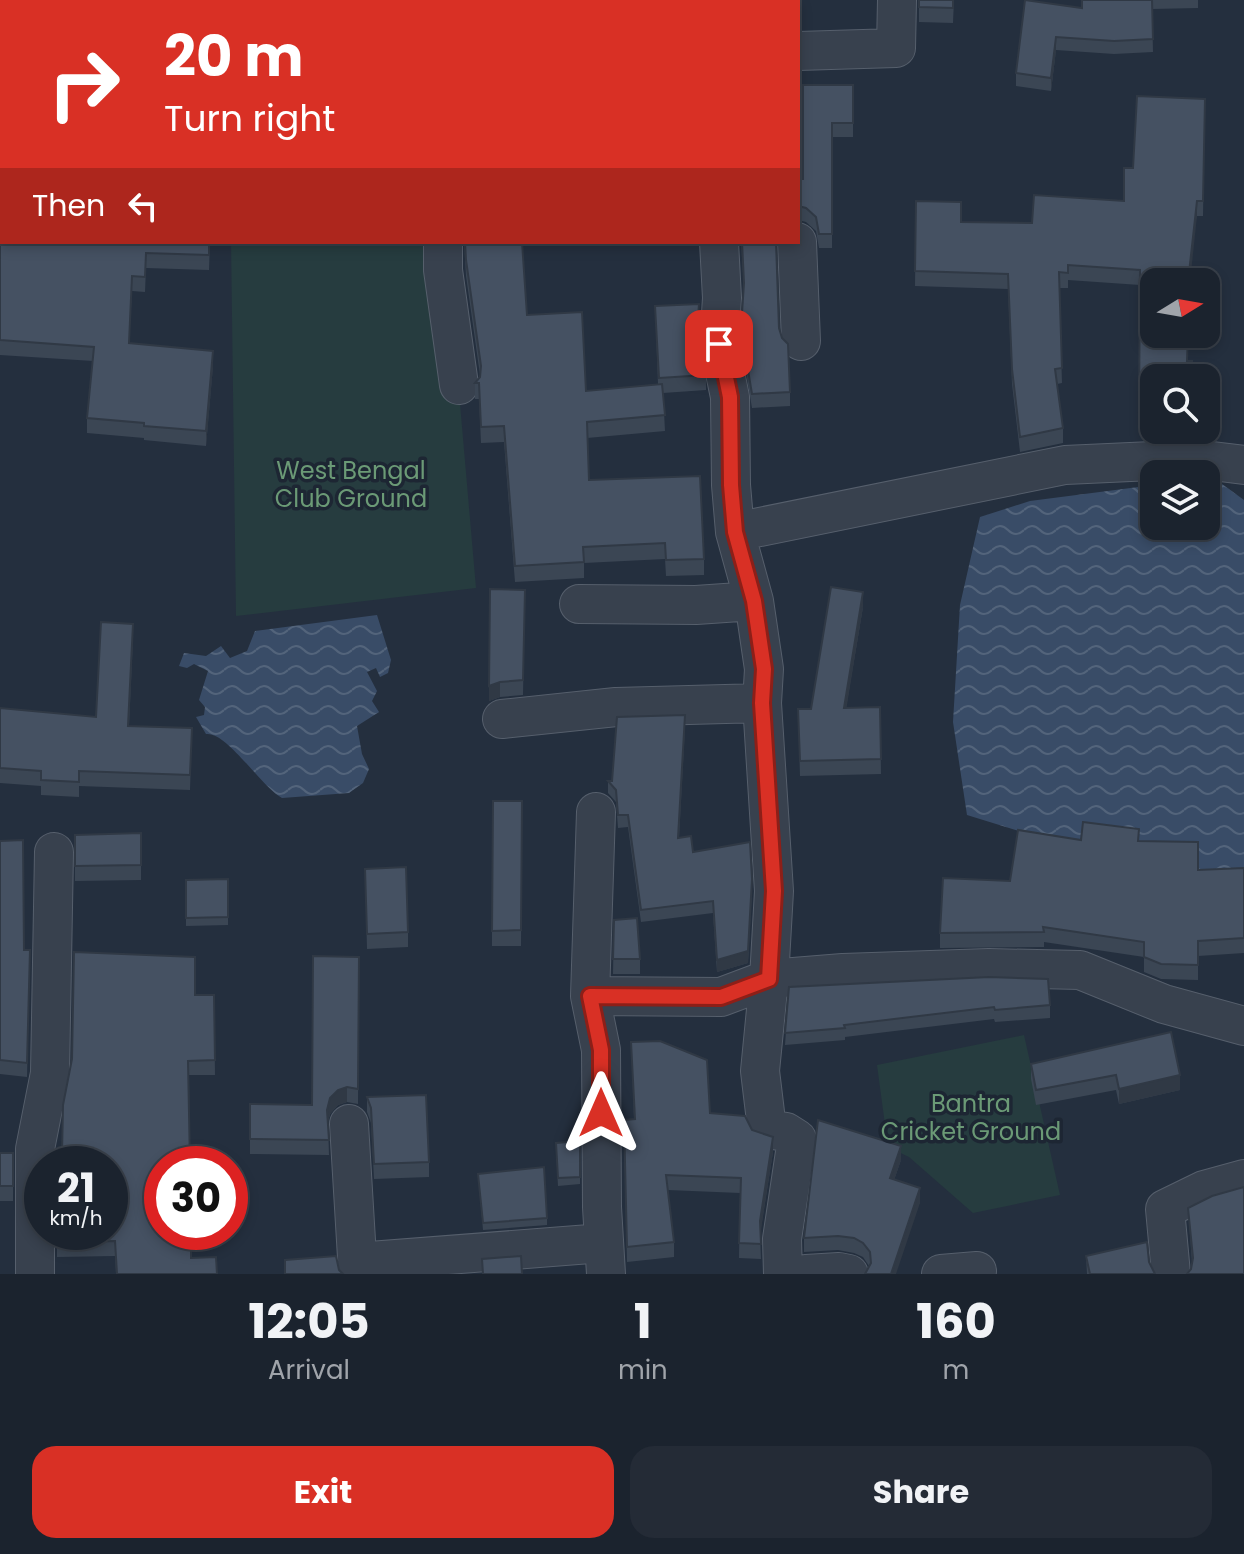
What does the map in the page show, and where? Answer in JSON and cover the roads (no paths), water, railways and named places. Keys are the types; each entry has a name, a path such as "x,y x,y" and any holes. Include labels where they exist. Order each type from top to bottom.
{"street":[{"path":"800,51 896,48 897,0"},
{"path":"443,244 443,270 459,385"},
{"path":"719,244 722,298 719,344 730,397 735,532 754,601 764,669 762,703 774,891 760,1071 767,1129 786,1132 797,1139 782,1239 783,1274"},
{"path":"797,244 801,341"},
{"path":"735,532 1065,465 1196,459 1244,465"},
{"path":"579,604 696,605 754,601"},
{"path":"502,719 616,707 762,703"},
{"path":"349,1124 358,1268 604,1258 601,1050 590,996 596,812"},
{"path":"35,1274 35,1149 50,1073 54,852"},
{"path":"590,996 721,997 769,979 843,973 975,968 1080,970 1164,1004 1244,1026"},
{"path":"1171,1274 1165,1209 1204,1190 1244,1179"},
{"path":"806,1274 849,1274"}],"water":[{"path":"1220,484 1244,500 1244,878 1099,856 967,815 953,722 960,605 980,517 1030,501 1140,487 1140,540 1220,540"},
{"path":"377,615 391,660 388,673 380,677 376,668 367,672 377,691 372,701 379,712 357,726 362,754 369,769 363,783 349,793 282,798 224,741 206,734 196,717 204,715 205,707 199,700 208,671 194,664 187,668 179,666 184,653 206,656 221,646 230,658 247,651 255,631"}],"park label":[{"name":"West Bengal Club Ground","path":"351,485"},
{"name":"Bantra Cricket Ground","path":"971,1118"}]}
